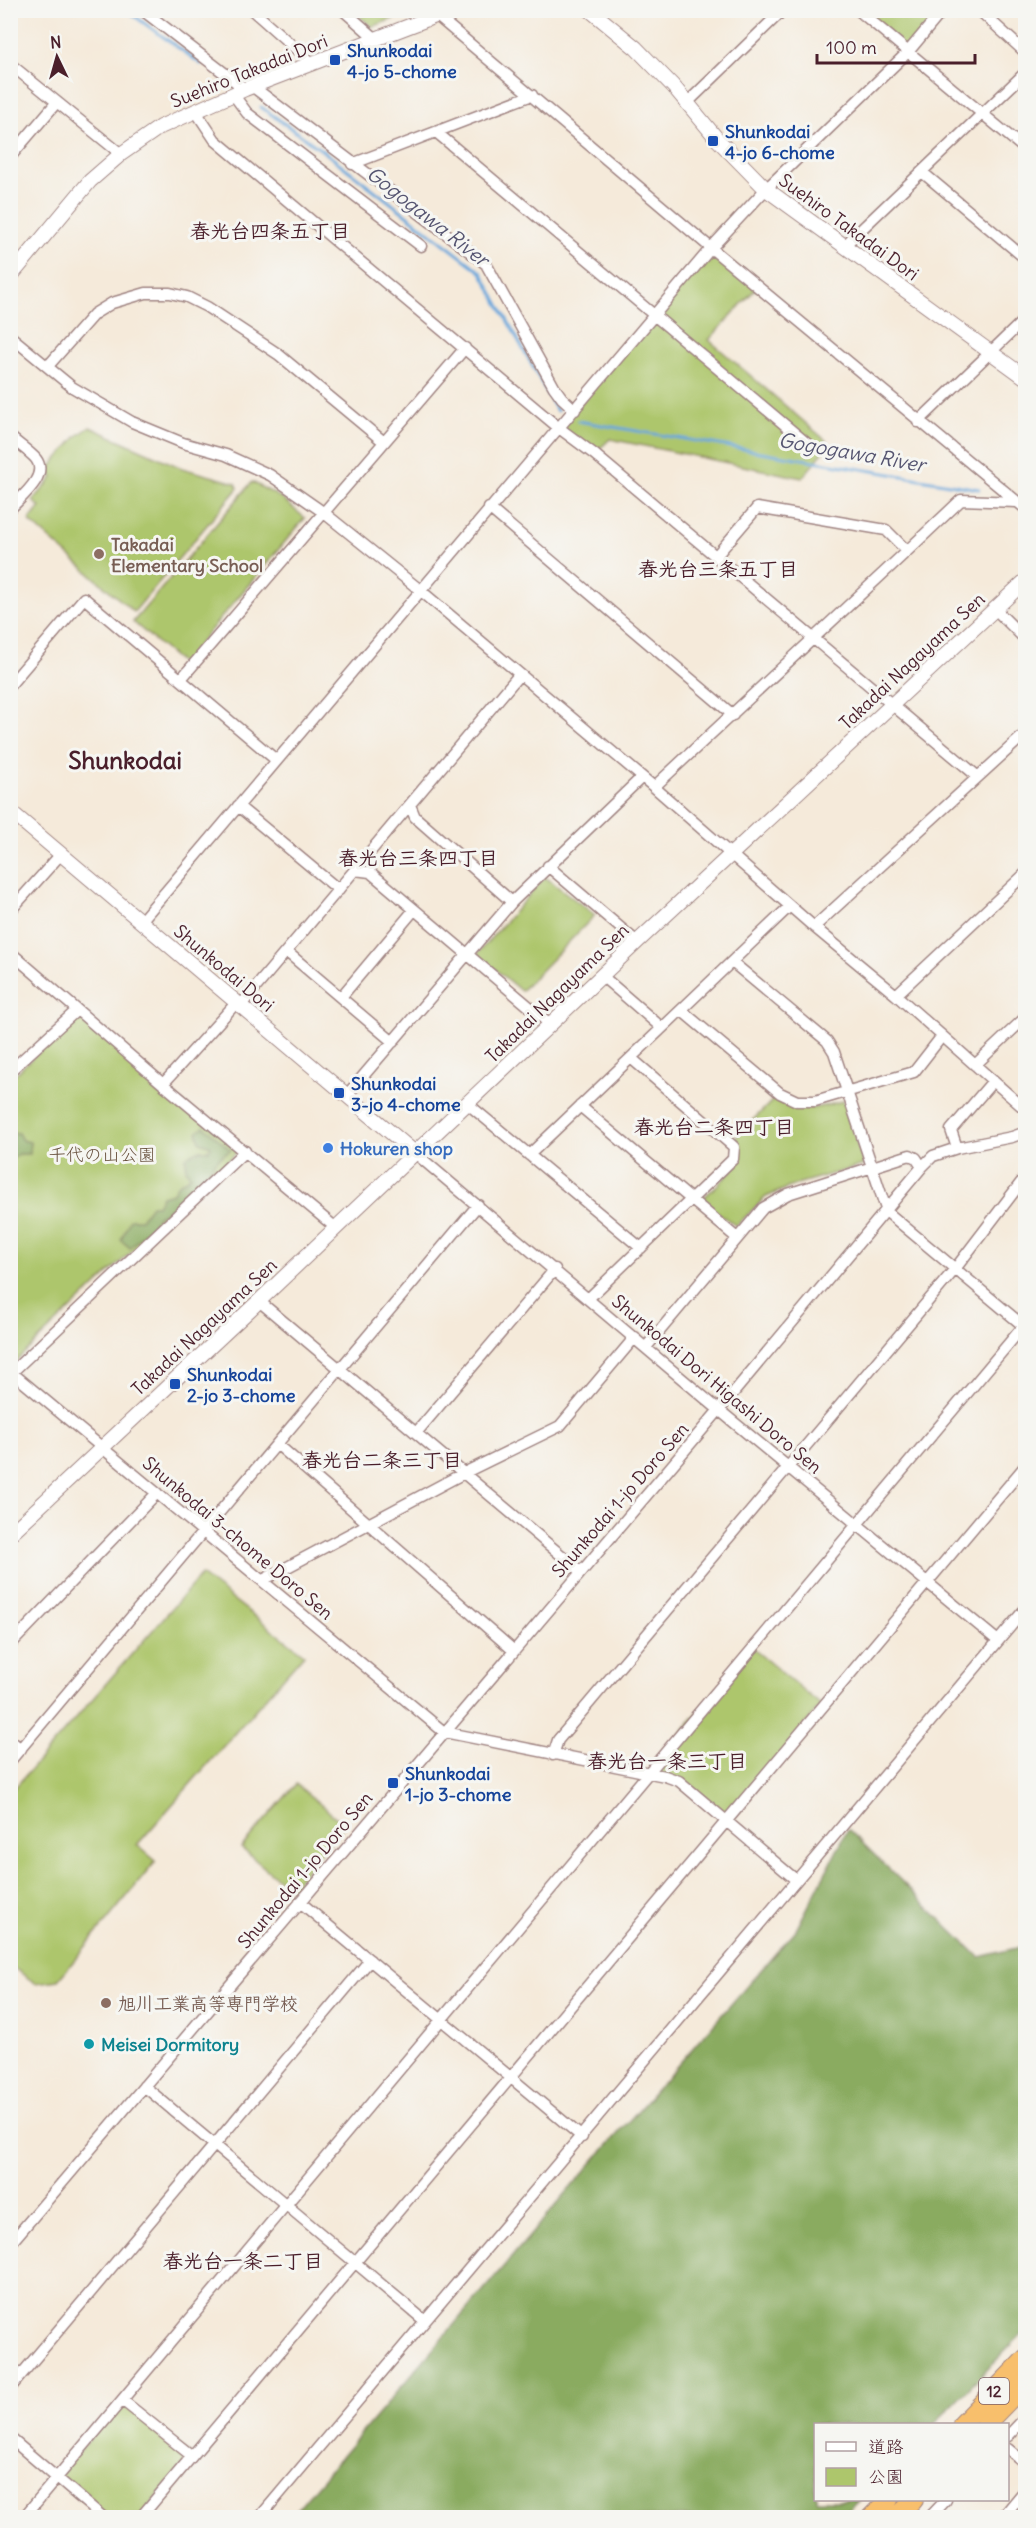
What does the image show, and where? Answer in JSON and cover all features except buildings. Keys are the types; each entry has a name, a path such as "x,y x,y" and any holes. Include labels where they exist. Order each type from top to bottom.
{"highway":[{"name":"12","path":"963,2423 1026,2358"},
{"name":"12","path":"987,2423 1026,2383"},
{"path":"871,2517 887,2501"},
{"path":"896,2517 912,2501"}],"street":[{"path":"146,10 145,12 243,90 352,164 486,264 555,387 562,398 575,410"},
{"path":"252,10 313,64"},
{"path":"343,10 376,39"},
{"name":"Suehiro Takadai Dori","path":"10,278 90,181 121,154 160,127 195,110 376,39 433,13 451,10"},
{"name":"Suehiro Takadai Dori","path":"590,10 636,48 718,140 766,189 1026,378"},
{"path":"687,103 783,10"},
{"path":"858,10 1026,150"},
{"path":"141,921 711,248 766,189 908,52 943,10"},
{"path":"979,10 1026,53"},
{"path":"433,13 918,422 1021,506"},
{"path":"10,64 121,154"},
{"path":"844,246 1026,72"},
{"path":"243,90 247,113 421,246"},
{"path":"352,164 532,95"},
{"path":"10,158 57,102"},
{"path":"195,110 215,140 977,776"},
{"path":"436,132 810,446"},
{"path":"922,172 1026,259"},
{"path":"48,366 94,314 112,303 146,293 170,293 187,297 207,307 278,354 384,442"},
{"path":"918,422 1026,318"},
{"path":"10,336 72,387 132,422 183,443 226,455 270,475 323,512 420,590 654,787 1026,1110"},
{"path":"181,679 465,348"},
{"path":"10,437 36,459 39,466 39,477 10,509"},
{"path":"654,787 961,500 1021,506"},
{"path":"489,508 733,715"},
{"path":"716,556 757,508 886,530 907,551"},
{"name":"Takadai Nagayama Sen","path":"10,1534 637,942 1026,580"},
{"path":"10,685 84,598 276,760"},
{"path":"995,609 1026,640"},
{"path":"163,1084 287,952 519,675"},
{"path":"814,927 1026,732"},
{"path":"347,1095 512,902 642,777"},
{"path":"410,805 415,817 512,902"},
{"path":"238,806 339,890"},
{"name":"Shunkodai Dori","path":"10,811 415,1153"},
{"path":"10,910 61,854"},
{"path":"548,866 637,942"},
{"path":"355,870 370,872 551,1025"},
{"path":"896,995 1026,873"},
{"path":"529,1155 790,906"},
{"path":"341,997 414,910"},
{"path":"10,952 163,1084 336,1228"},
{"path":"287,952 393,1042"},
{"path":"23,2517 856,1523 1025,1326 887,1212 834,1052 827,1041 732,962"},
{"path":"602,976 662,1028"},
{"path":"10,1071 77,1010"},
{"path":"681,1010 780,1093 796,1101 815,1101 849,1093 914,1072 942,1036"},
{"path":"975,1065 1026,1017"},
{"path":"589,1298 733,1160 734,1148 631,1058"},
{"path":"957,1148 951,1130 993,1081"},
{"path":"468,1104 641,1248"},
{"path":"580,1106 737,1239"},
{"name":"Shunkodai 1-jo Doro Sen","path":"10,2244 580,1570 887,1212 922,1167 933,1156 1026,1132"},
{"path":"11,1373 245,1151"},
{"name":"Shunkodai Dori Higashi Doro Sen","path":"415,1153 719,1410 998,1641"},
{"path":"647,1347 763,1208 788,1194 910,1155 916,1158 922,1167"},
{"path":"554,1755 558,1740 955,1269 1026,1176"},
{"path":"10,1761 478,1204"},
{"path":"416,1433 555,1269"},
{"path":"259,1301 580,1570"},
{"path":"263,1580 464,1473 560,1426 635,1337"},
{"name":"Shunkodai 3-chome Doro Sen","path":"11,1373 444,1732"},
{"path":"277,1444 513,1650"},
{"path":"140,2517 1026,1465"},
{"path":"10,1645 157,1493"},
{"path":"259,2517 582,2137 1026,1608"},
{"path":"444,1732 679,1781 796,1880"},
{"path":"10,1740 21,1749"},
{"path":"300,1902 582,2137"},
{"path":"10,2388 370,1960"},
{"path":"144,2086 425,2321"},
{"path":"122,2400 192,2456"},
{"path":"1009,2435 1026,2417"},
{"path":"10,2438 104,2517"},
{"path":"1009,2450 1026,2464"},
{"path":"1002,2517 1026,2489"},
{"path":"935,2516 945,2501"}],"green space":[{"path":"353,11 406,11 406,14 372,27"},
{"path":"858,11 943,11 908,52"},
{"path":"711,248 758,286 709,340 830,444 802,478 610,439 594,454 559,428"},
{"name":"Takadai Elementary School","path":"90,427 182,468 236,483 238,488 134,612 29,521 40,507 33,501 53,477 47,471 77,436"},
{"path":"252,482 280,497 305,518 182,664 133,622"},
{"path":"545,877 595,915 521,991 477,954"},
{"name":"千代の山公園","path":"78,1015 239,1150 14,1363 11,1360 11,1078"},
{"path":"774,1099 801,1108 824,1106 843,1101 864,1165 800,1183 766,1197 736,1226 701,1200 723,1180 734,1165 738,1148 736,1137"},
{"path":"204,1126 231,1150 218,1159 200,1182 188,1189 171,1209 158,1216 130,1248 121,1240 130,1219 141,1219 151,1205 157,1205 162,1196 173,1193 177,1185 191,1176 186,1170 186,1157 200,1150 209,1150 211,1146 200,1142 197,1132"},
{"path":"11,1132 18,1133 22,1140 30,1142 29,1154 19,1154 11,1160"},
{"path":"201,1575 304,1654 137,1845 156,1861 58,1980 35,1983 11,1966 11,1792"},
{"path":"751,1647 821,1705 727,1821 679,1781 648,1773"},
{"path":"296,1784 345,1825 290,1889 241,1848"},
{"path":"848,1829 979,1957 1025,1946 1025,2331 935,2423 814,2423 814,2501 859,2501 842,2517 290,2517 579,2178 796,1930"},
{"path":"122,2400 192,2456 140,2517 104,2517 57,2479"}],"waterway":[{"name":"Gogogawa River","path":"126,10 201,64"},
{"name":"Gogogawa River","path":"261,107 327,154 481,272 557,411"},
{"name":"Gogogawa River","path":"578,421 979,489"}],"place":[{"name":"Shunkodai 4-jo 5-chome","path":"335,60"},
{"name":"Shunkodai 4-jo 6-chome","path":"713,141"},
{"name":"Takadai Elementary School","path":"99,554"},
{"name":"Shunkodai 3-jo 4-chome","path":"339,1093"},
{"name":"Hokuren shop","path":"328,1148"},
{"name":"Shunkodai 2-jo 3-chome","path":"175,1384"},
{"name":"Shunkodai 1-jo 3-chome","path":"393,1783"},
{"name":"旭川工業高等専門学校","path":"106,2003"},
{"name":"Meisei Dormitory","path":"89,2044"}],"district":[{"name":"春光台四条五丁目","path":"270,230"},
{"name":"春光台三条五丁目","path":"718,568"},
{"name":"Shunkodai","path":"125,760"},
{"name":"春光台三条四丁目","path":"418,857"},
{"name":"春光台二条四丁目","path":"714,1126"},
{"name":"春光台二条三丁目","path":"382,1459"},
{"name":"春光台一条三丁目","path":"667,1760"},
{"name":"春光台一条二丁目","path":"243,2260"}]}
